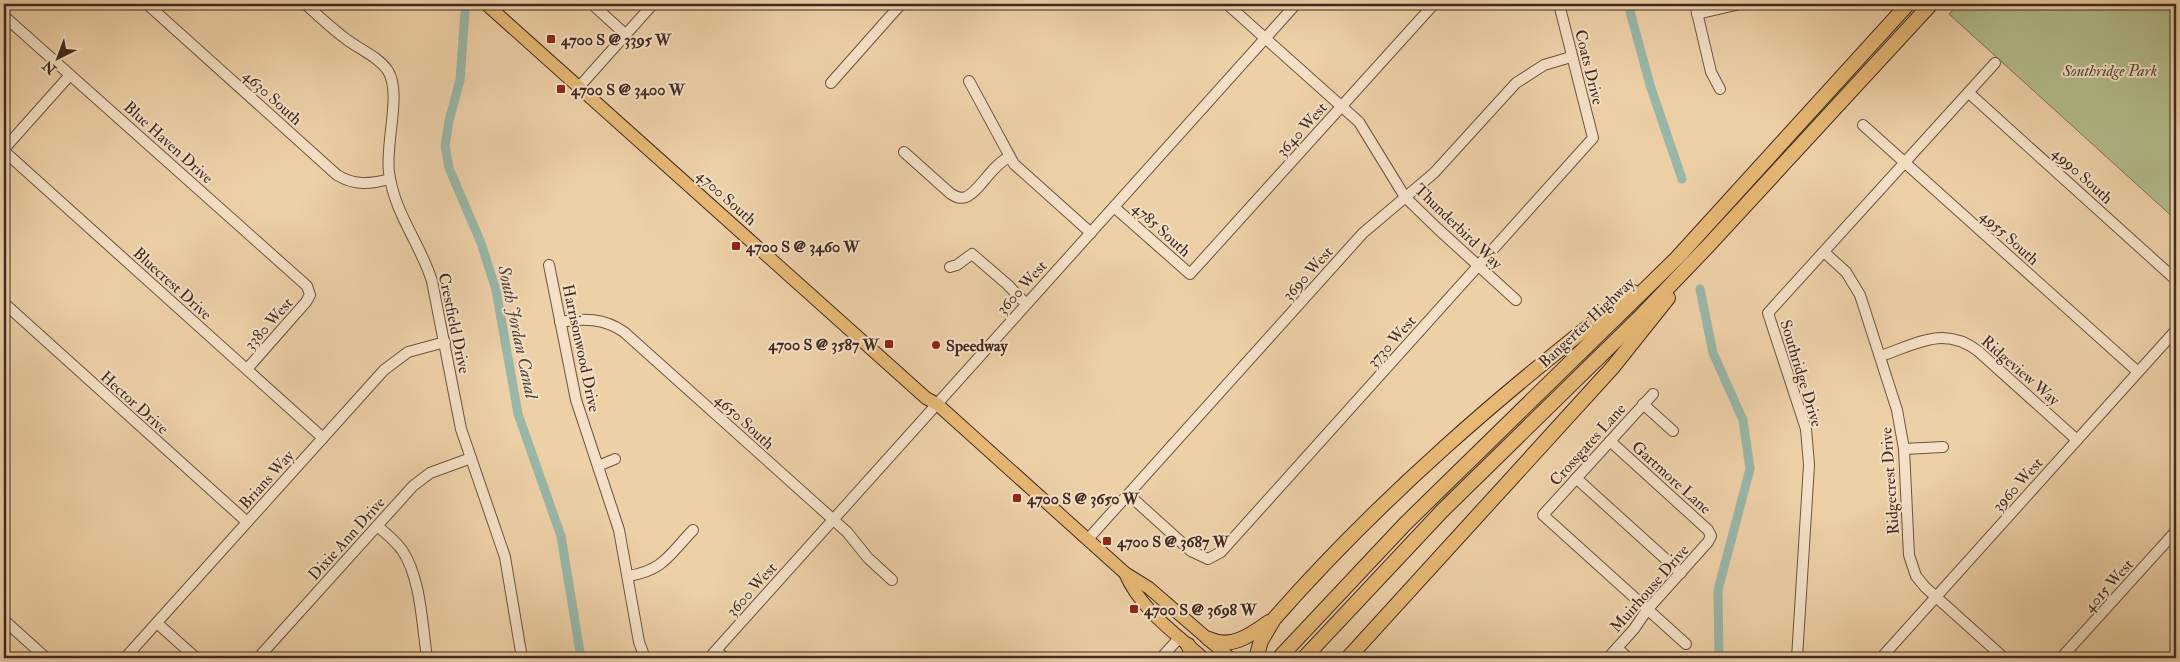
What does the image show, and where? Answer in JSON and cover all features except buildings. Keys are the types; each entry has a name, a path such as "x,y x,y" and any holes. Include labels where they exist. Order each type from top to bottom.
{"highway":[{"name":"Bangerter Highway","path":"1280,658 1405,524 1677,258 1908,4"},
{"name":"Bangerter Highway","path":"1304,658 1448,505 1639,318 1931,4"},
{"path":"1348,658 1613,368 1708,246"},
{"path":"1209,640 1220,643 1233,642 1263,626 1279,613 1365,523 1426,464 1561,348 1677,258"},
{"path":"1256,658 1265,633 1279,613"},
{"path":"1184,641 1194,658"}],"main road":[{"name":"4700 South","path":"486,4 926,398 937,404 1125,574 1150,588 1230,658"},
{"name":"4700 South","path":"1125,574 1132,590 1143,604 1203,658"}],"street":[{"name":"Crestfield Drive","path":"305,4 336,31 380,62 390,76 394,93 388,149 390,179 399,212 430,271 461,429 504,557 522,658"},
{"path":"592,4 625,34"},
{"path":"579,87 653,4"},
{"path":"830,83 901,4"},
{"name":"Thunderbird Way","path":"1227,4 1359,122 1371,138 1406,197 1516,300"},
{"name":"3600 West","path":"713,654 1296,4"},
{"name":"3640 West","path":"1190,274 1434,4"},
{"name":"Coats Drive","path":"1559,4 1593,138"},
{"path":"1720,89 1711,72 1696,9 1740,4"},
{"name":"4630 South","path":"150,5 337,175 360,184 390,179"},
{"name":"Blue Haven Drive","path":"4,16 304,282 310,295"},
{"name":"3690 West","path":"1088,540 1363,233 1442,164 1516,83 1544,65 1571,57"},
{"name":"Southridge Drive","path":"1797,658 1809,456 1806,429 1768,313 1995,63"},
{"path":"4,150 70,75"},
{"path":"969,81 1009,157 1020,170 1091,233"},
{"name":"4990 South","path":"1969,93 2176,280"},
{"name":"4955 South","path":"1863,124 2138,372"},
{"name":"3730 West","path":"1129,495 1191,552 1208,559 1221,552 1593,138"},
{"name":"Bluecrest Drive","path":"4,150 323,438"},
{"path":"904,152 951,194 960,198 967,197 995,167 1009,157"},
{"name":"4785 South","path":"1114,206 1190,274"},
{"name":"Ridgecrest Drive","path":"1824,252 1846,272 1854,284 1881,356 1897,410 1904,449 1912,566 1916,576 1936,597 2004,658"},
{"path":"950,267 958,265 972,254 1008,285 1026,304"},
{"name":"Harrisonwood Drive","path":"549,265 576,400 617,524 639,642 645,658"},
{"name":"3380 West","path":"247,369 304,305 310,295"},
{"name":"Hector Drive","path":"6,310 247,522"},
{"name":"4650 South","path":"560,322 582,319 598,320 624,332 854,539 868,558 892,580"},
{"name":"3960 West","path":"1881,658 2176,330"},
{"name":"Ridgeview Way","path":"1881,356 1934,338 1948,337 1960,340 1978,351 2077,440"},
{"name":"Brians Way","path":"125,658 392,362 413,350 445,342"},
{"name":"Crossgates Lane","path":"1648,610 1544,515 1653,394"},
{"path":"1643,404 1673,431"},
{"name":"Gartmore Lane","path":"1610,441 1708,530 1711,536"},
{"path":"1904,449 1943,447"},
{"name":"Dixie Ann Drive","path":"258,658 418,481 437,470 471,458"},
{"path":"598,466 615,459"},
{"path":"1576,478 1681,573"},
{"path":"377,526 398,545 411,568 427,658"},
{"path":"628,576 654,570 693,530"},
{"name":"4015 West","path":"2061,658 2176,531"},
{"name":"Muirhouse Drive","path":"1608,658 1711,536"},
{"path":"1648,610 1686,644"},
{"path":"4,620 46,658"},
{"path":"157,623 196,658"},
{"path":"1161,658 1184,641"},
{"path":"1617,648 1628,658"},
{"path":"713,654 725,658"}],"green space":[{"name":"Southridge Park","path":"1959,4 2176,4 2176,220 1949,14"}],"waterway":[{"path":"1628,4 1650,85 1682,179"},
{"name":"South Jordan Canal","path":"465,12 460,80 449,121 445,146 449,168 481,243 496,290 518,414 561,536 581,658"},
{"path":"1700,289 1713,353 1743,420 1750,469 1718,590 1719,658"}],"place":[{"name":"4700 S @ 3395 W","path":"551,39"},
{"name":"4700 S @ 3400 W","path":"561,89"},
{"name":"4700 S @ 3460 W","path":"736,246"},
{"name":"4700 S @ 3587 W","path":"889,344"},
{"name":"Speedway","path":"936,345"},
{"name":"4700 S @ 3650 W","path":"1017,498"},
{"name":"4700 S @ 3687 W","path":"1107,541"},
{"name":"4700 S @ 3698 W","path":"1134,609"}]}
